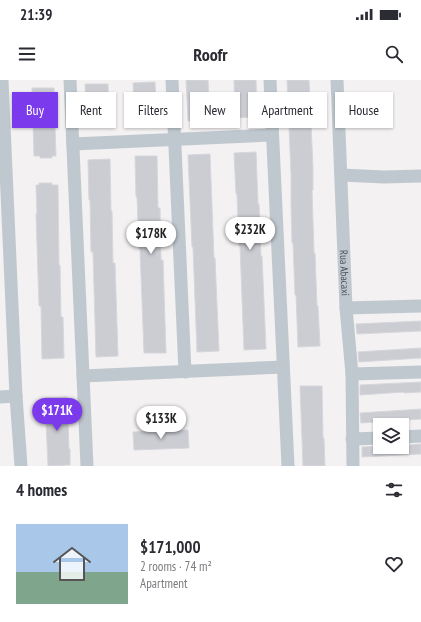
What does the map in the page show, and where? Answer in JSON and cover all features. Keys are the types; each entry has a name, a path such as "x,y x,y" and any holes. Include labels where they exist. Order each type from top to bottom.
{"street":[{"path":"70,80 87,466"},
{"path":"172,80 185,372"},
{"path":"270,80 288,466"},
{"name":"Rua Abacaxi","path":"337,80 346,308 352,374 353,466"},
{"path":"1,81 5,274 21,466"},
{"path":"73,144 272,135"},
{"path":"341,174 421,176"},
{"path":"346,308 421,306"},
{"path":"83,376 283,367"},
{"path":"352,374 421,372"},
{"path":"0,396 16,396"},
{"path":"409,437 421,436"},
{"path":"352,439 373,438"}],"building":[{"path":"186,80 208,80 209,92 190,92 190,121 188,121"},
{"path":"234,80 256,80 256,92 248,92 248,117 240,118 240,92 234,92"},
{"path":"287,80 309,80 310,92 288,92"},
{"path":"155,82 155,92 133,92 133,83"},
{"path":"85,84 108,84 108,92 85,92"},
{"path":"32,88 54,88 54,92 32,92"},
{"path":"33,128 55,128 56,156 52,156 52,158 40,158 40,156 34,156"},
{"path":"289,128 311,128 314,253 320,346 298,347 292,243"},
{"path":"256,152 266,349 244,350 240,246 234,153"},
{"path":"210,154 219,351 197,352 188,155"},
{"path":"135,156 157,156 158,208 160,208 161,260 163,260 166,353 144,353"},
{"path":"110,159 113,263 115,263 118,356 96,357 93,252 91,252 88,160"},
{"path":"39,183 52,183 52,185 58,185 59,265 61,317 63,317 64,358 42,359 36,214 36,185 39,185"},
{"path":"421,321 421,331 357,334 356,324"},
{"path":"421,348 421,358 359,362 358,352"},
{"path":"421,382 421,392 360,395 360,385"},
{"path":"300,386 322,386 325,466 303,466"},
{"path":"67,397 70,465 48,466 45,398"},
{"path":"421,409 421,419 373,418 373,422 361,423 360,413"},
{"path":"188,430 189,448 134,450 133,432"},
{"path":"421,444 421,454 362,457 362,447 373,446 373,454 409,454 409,445"}]}
